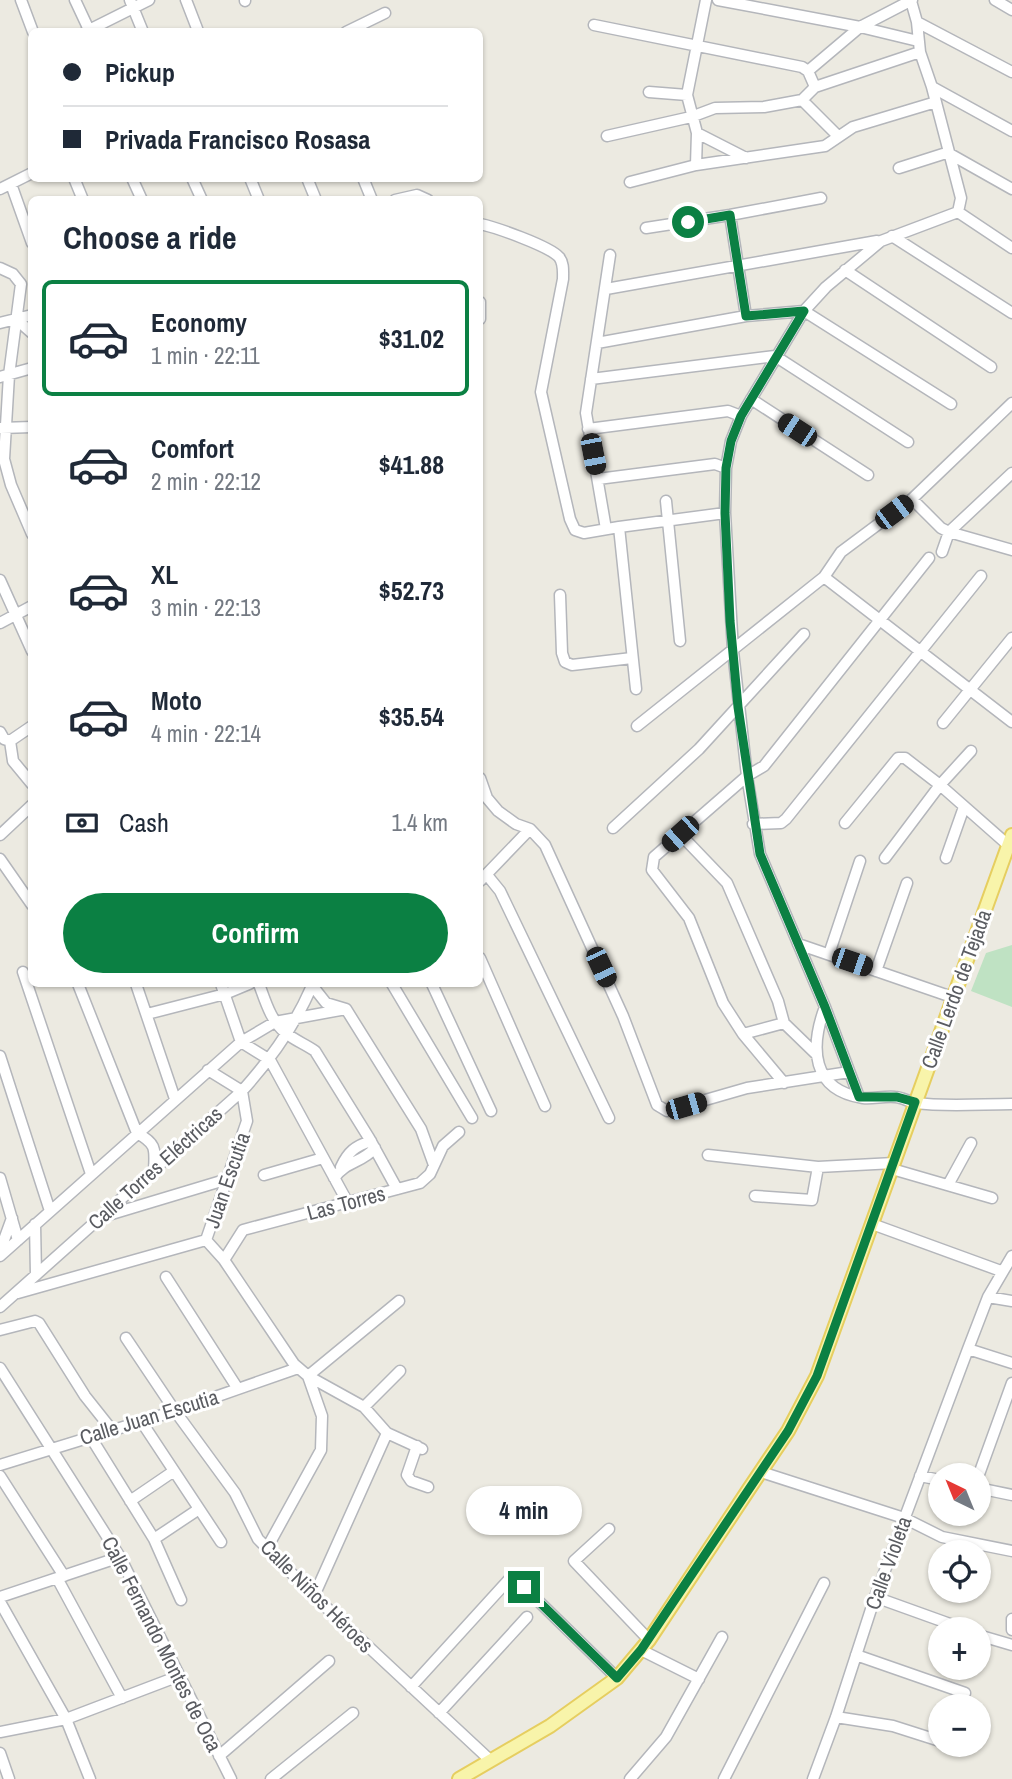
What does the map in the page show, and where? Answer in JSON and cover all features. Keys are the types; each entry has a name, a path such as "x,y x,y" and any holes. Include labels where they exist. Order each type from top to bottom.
{"main road":[{"name":"Calle Lerdo de Tejada","path":"459,1779 550,1726 617,1678 645,1645 788,1431 817,1376 1010,840"}],"street":[{"path":"21,0 32,28"},
{"path":"75,0 87,28"},
{"path":"93,28 132,4 149,0"},
{"path":"186,0 197,28"},
{"path":"696,165 696,133 687,95 706,0"},
{"path":"718,0 860,27 919,46"},
{"path":"892,0 912,1"},
{"path":"995,0 1012,10"},
{"path":"808,71 860,27 912,1"},
{"path":"912,1 919,46 961,198 958,212"},
{"path":"132,4 141,28"},
{"path":"354,28 385,13"},
{"path":"917,22 1012,72"},
{"path":"594,25 802,67 808,71 815,87"},
{"path":"607,136 691,117 715,108 764,107 802,100 815,87 919,46"},
{"path":"932,87 1012,131"},
{"path":"649,92 687,95"},
{"path":"802,100 838,136"},
{"path":"630,182 696,165 825,146 853,127 936,102"},
{"path":"696,133 747,158"},
{"path":"899,168 943,153 950,154 1012,189"},
{"path":"0,189 28,175"},
{"path":"11,184 28,232"},
{"path":"646,228 821,198"},
{"path":"606,289 881,241 958,212"},
{"path":"958,212 1012,248"},
{"path":"730,215 746,316"},
{"path":"483,225 540,245 561,260 564,279 542,380 541,402 575,530 584,534 725,513"},
{"path":"892,236 1012,313"},
{"path":"859,1097 825,1007 760,854 753,824 733,651 725,513 726,468 731,441 741,416 804,311 826,286 881,241"},
{"path":"606,529 586,413 610,254"},
{"path":"0,268 26,283 5,376 3,427 4,459 11,485 26,511"},
{"path":"845,270 991,367"},
{"path":"597,343 746,316 804,311 951,404"},
{"path":"0,323 28,316"},
{"path":"16,319 28,330"},
{"path":"591,379 775,356 908,442"},
{"path":"5,376 28,369"},
{"path":"751,400 867,475"},
{"path":"637,726 824,577 841,552 912,499 1012,403"},
{"path":"588,429 728,411 741,416"},
{"path":"3,427 28,426"},
{"path":"598,480 715,464 726,468"},
{"path":"942,552 949,532 1012,473"},
{"path":"0,490 11,485"},
{"path":"912,499 941,528 1012,550"},
{"path":"666,501 680,641"},
{"path":"619,527 636,689"},
{"path":"784,1083 743,1034 723,1003 690,918 652,870 654,857 747,776 764,766 929,558"},
{"path":"753,824 781,823 786,818 981,576"},
{"path":"824,577 1012,722"},
{"path":"0,580 28,643"},
{"path":"560,595 562,653 565,662 572,665 632,659"},
{"path":"0,623 28,608"},
{"path":"613,828 699,749 804,634"},
{"path":"943,723 1012,638"},
{"path":"10,741 28,729"},
{"path":"0,732 4,739 10,741"},
{"path":"10,741 13,761 28,779"},
{"path":"885,858 940,785 971,751"},
{"path":"845,823 898,758 905,758 964,807 1010,840"},
{"path":"484,799 516,824 530,829 545,845 623,1017 657,1105 667,1111 747,1088 849,1072"},
{"path":"946,858 964,807"},
{"path":"0,835 28,809"},
{"path":"530,829 483,878 500,891 609,1118"},
{"path":"680,834 727,883 778,1001 784,1023 815,1053 830,1085 859,1097 897,1097 915,1102 1012,1104"},
{"path":"0,859 28,899"},
{"path":"829,954 860,861"},
{"path":"876,971 907,883"},
{"path":"798,944 953,997"},
{"path":"483,965 545,1106"},
{"path":"23,972 28,987"},
{"path":"28,987 91,1174"},
{"path":"79,987 137,1133 151,1140 155,1152 154,1171"},
{"path":"137,987 176,1099"},
{"path":"222,987 241,1042 270,1060 323,1158 337,1174 348,1203"},
{"path":"147,1014 225,995 242,987"},
{"path":"260,987 275,1022 287,1034 315,1051 373,1144 397,1189"},
{"name":"Calle Torres Eléctricas","path":"0,1307 242,1091 270,1060 298,1018 311,987"},
{"path":"312,987 326,1003 346,1009 421,1129 434,1165"},
{"path":"394,987 472,1118"},
{"path":"433,987 491,1111"},
{"path":"815,1053 816,1037 825,1007"},
{"name":"Calle Torres Eléctricas","path":"0,1254 241,1042 275,1022 346,1009"},
{"path":"743,1034 784,1023"},
{"path":"0,1056 50,1211"},
{"path":"208,1070 242,1091"},
{"name":"Juan Escutia","path":"223,1260 206,1240 247,1121 242,1091"},
{"name":"Las Torres","path":"223,1260 243,1230 420,1183 430,1174 443,1146 459,1132"},
{"path":"948,1185 971,1143"},
{"path":"337,1174 348,1153 357,1146 373,1144"},
{"path":"708,1155 818,1167 893,1166 992,1198"},
{"path":"264,1175 323,1158"},
{"path":"755,1196 812,1200 818,1167"},
{"path":"0,1178 18,1240"},
{"path":"101,1217 228,1179"},
{"path":"0,1254 12,1218"},
{"path":"35,1224 36,1275"},
{"path":"872,1224 1001,1272"},
{"path":"15,1294 206,1240"},
{"name":"Calle Violeta","path":"813,1779 875,1597 968,1349 988,1297 1012,1255"},
{"path":"223,1260 298,1368 363,1407 387,1433 419,1448 407,1475 411,1481 428,1487"},
{"path":"166,1277 238,1389"},
{"path":"988,1297 1012,1301"},
{"path":"308,1376 399,1301"},
{"path":"0,1330 35,1321 39,1323 85,1396 112,1430"},
{"name":"Calle Niños Héroes","path":"126,1338 234,1493 258,1539 314,1596 490,1760"},
{"path":"968,1349 1012,1363"},
{"name":"Calle Fernando Montes de Oca","path":"0,1368 120,1557 231,1779"},
{"name":"Calle Juan Escutia","path":"0,1465 175,1411 298,1368"},
{"path":"363,1407 400,1371"},
{"path":"267,1548 321,1450 322,1416 308,1376"},
{"path":"983,1463 1012,1383"},
{"path":"141,1422 221,1542"},
{"path":"314,1596 387,1433"},
{"path":"90,1436 154,1539 181,1600"},
{"path":"130,1501 174,1471"},
{"path":"761,1472 905,1518 942,1537 1012,1551"},
{"path":"0,1476 61,1577 122,1698"},
{"path":"920,1476 928,1478"},
{"path":"991,1491 1012,1495"},
{"path":"154,1539 199,1509"},
{"path":"608,1529 574,1561 645,1645 699,1679"},
{"path":"0,1597 120,1557"},
{"path":"411,1687 512,1576"},
{"path":"724,1779 824,1583"},
{"path":"524,1587 617,1678"},
{"path":"875,1597 931,1617"},
{"path":"0,1602 66,1719 90,1779"},
{"path":"439,1713 527,1617"},
{"path":"1012,1619 1012,1630"},
{"path":"630,1779 666,1737 722,1637"},
{"path":"991,1639 1012,1645"},
{"path":"856,1655 965,1693"},
{"path":"219,1756 329,1661"},
{"path":"0,1732 66,1719 179,1675"},
{"path":"271,1779 353,1713"},
{"path":"836,1717 893,1726 928,1737"},
{"path":"0,1753 9,1779"}],"green space":[{"path":"1012,945 1012,1007 971,991 986,953"}],"route":[{"path":"524,1587 617,1678 641,1650 788,1431 817,1376 915,1102 897,1097 859,1097 825,1007 760,854 753,824 731,636 725,513 726,468 731,441 741,416 804,311 746,316 730,215 688,222"}]}
